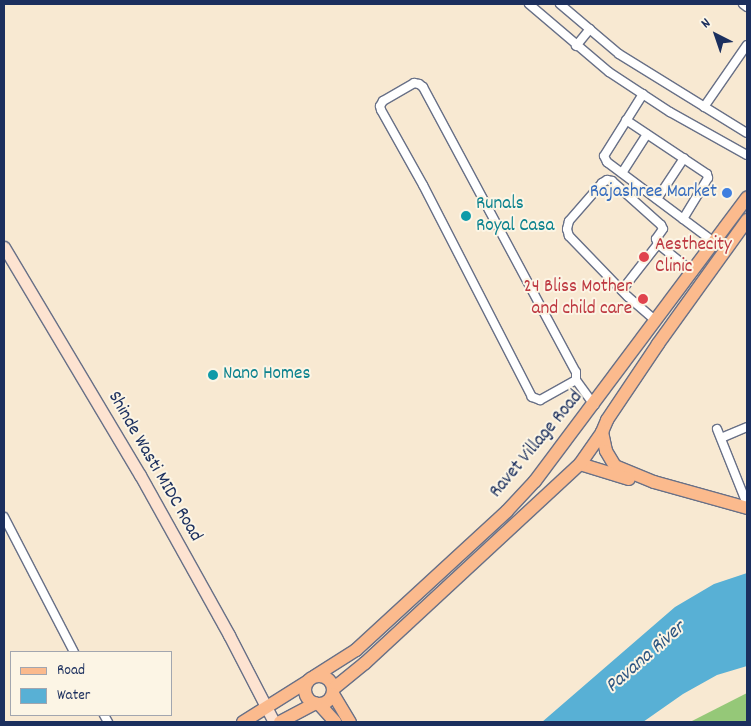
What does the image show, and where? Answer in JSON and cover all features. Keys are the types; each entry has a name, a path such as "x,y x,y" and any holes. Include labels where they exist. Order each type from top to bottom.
{"main road":[{"name":"Ravet Village Road","path":"243,722 356,650 507,511 554,458 584,414 592,407 747,198"},
{"name":"Ravet Village Road","path":"333,692 578,467 602,432 607,420 747,220"},
{"path":"592,407 601,412 607,420"},
{"path":"602,432 606,451 612,463 654,482"},
{"path":"554,458 566,472 578,467 654,482 747,506"},
{"path":"335,722 306,694 312,679 328,678 333,692 350,722"},
{"path":"280,722 317,703 328,701 333,692"}],"street":[{"path":"529,4 576,46 609,72 747,155"},
{"path":"560,4 619,54 747,133"},
{"path":"742,4 747,7"},
{"path":"576,46 590,29"},
{"path":"704,107 747,45"},
{"path":"576,380 540,400 532,397 423,185 381,110 380,106 383,101 414,83 419,84 422,88 576,372 576,380 592,407"},
{"path":"643,94 604,156 608,162 622,173 714,242"},
{"path":"626,120 704,171 708,178 682,219"},
{"path":"622,173 647,134"},
{"path":"657,199 684,158"},
{"path":"656,321 622,290 569,236 567,229 569,222 602,182 607,180 612,182 661,225 662,229 656,239 658,244 693,272"},
{"path":"622,290 658,244"},
{"name":"Shinde Wasti MIDC Road","path":"4,247 145,483 229,635 274,722"},
{"path":"721,438 747,427"},
{"path":"717,429 747,506"},
{"path":"4,517 73,651"}],"green space":[{"path":"747,693 747,722 690,722"}],"water":[{"name":"Pavana River","path":"747,573 747,666 717,675 683,694 643,722 542,722 675,607 714,584"}],"place":[{"name":"Rajashree Market","path":"727,193"},
{"name":"Runals Royal Casa","path":"466,216"},
{"name":"Aesthecity Clinic","path":"644,257"},
{"name":"24 Bliss Mother and child care","path":"643,299"},
{"name":"Nano Homes","path":"213,375"}]}
